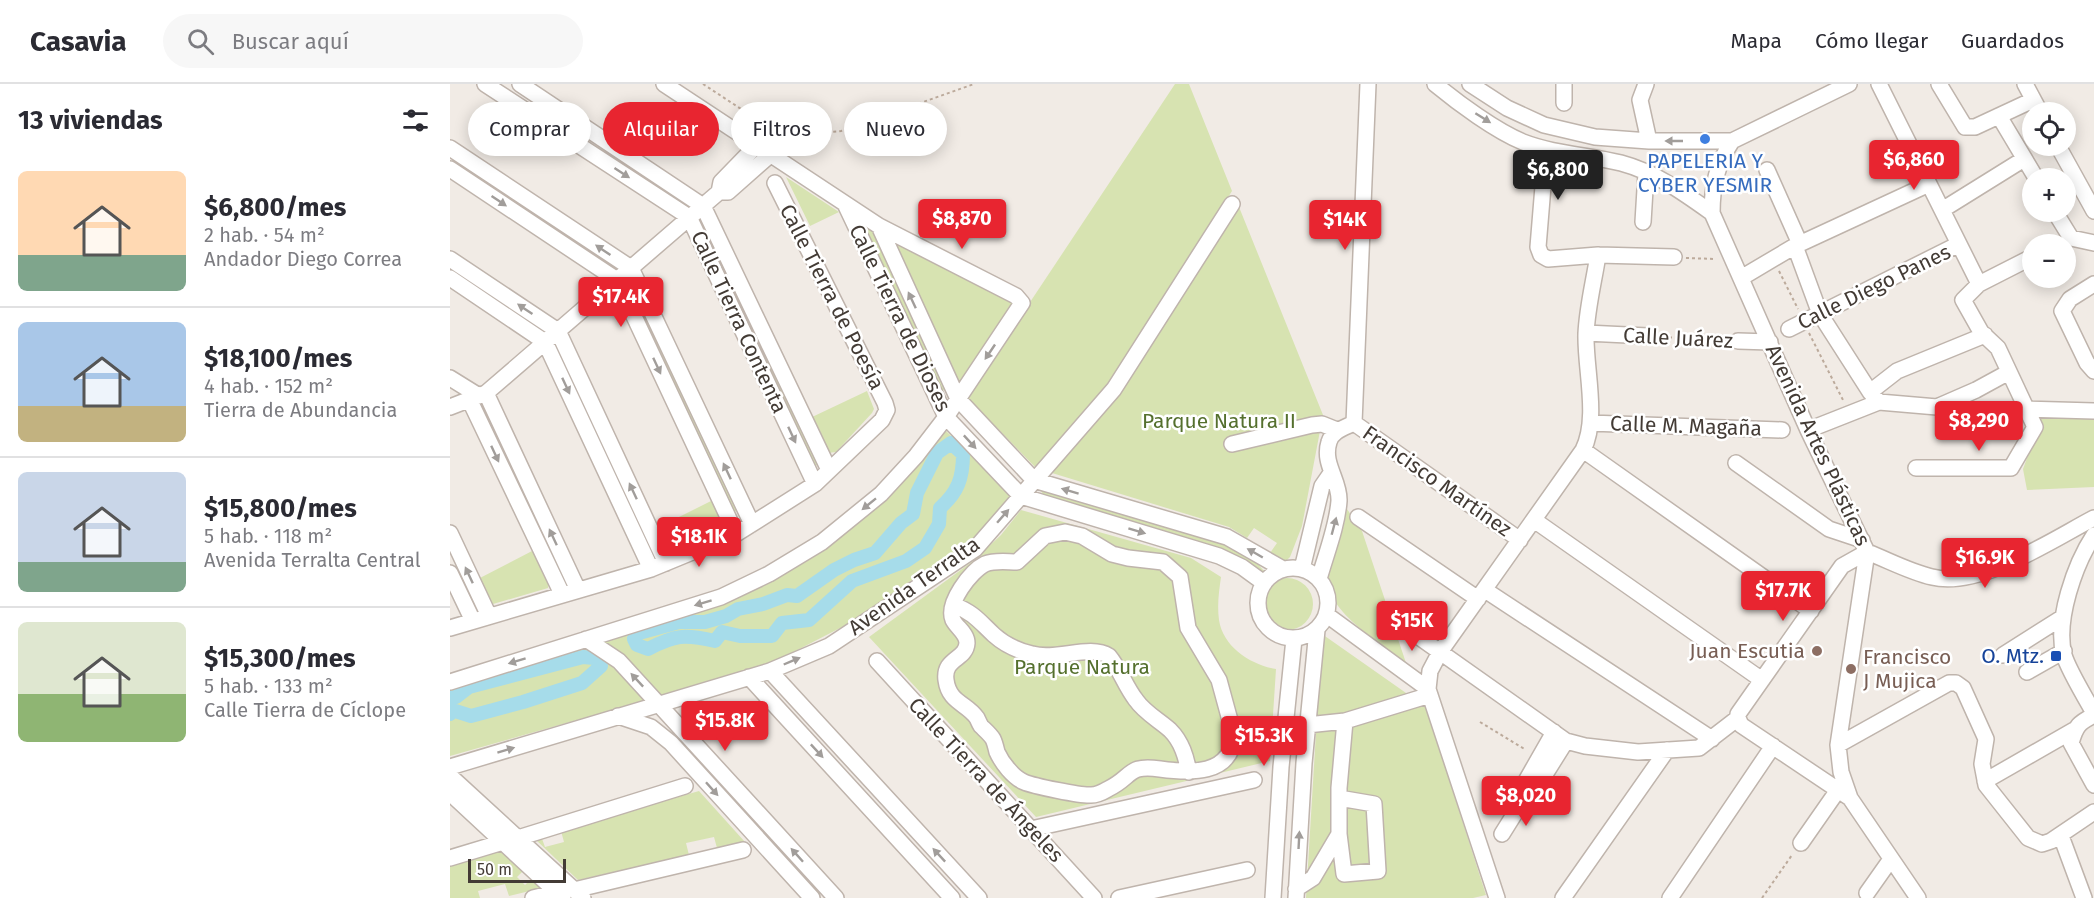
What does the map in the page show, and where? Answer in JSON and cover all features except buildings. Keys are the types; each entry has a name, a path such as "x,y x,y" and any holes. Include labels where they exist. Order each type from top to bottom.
{"street":[{"name":"Calle Tierra Contenta","path":"485,84 689,217 815,484"},
{"name":"Calle Tierra Contenta","path":"520,84 702,206 829,470"},
{"path":"664,84 731,129"},
{"path":"1319,579 1339,501 1338,484 1331,473 1327,449 1331,436 1337,430 1354,423 1368,84"},
{"path":"1436,84 1457,102 1511,136 1546,150 1621,163 1682,191 1712,213"},
{"path":"1470,84 1507,108 1544,126 1564,117"},
{"path":"1564,84 1564,117"},
{"path":"1646,84 1640,100 1649,141"},
{"path":"1879,84 1979,284"},
{"path":"1939,84 1965,127 1975,127 1999,116 2022,110"},
{"path":"2025,84 2035,102"},
{"path":"1564,117 1595,137 1649,141 1732,141 1843,85"},
{"path":"1999,116 2030,168"},
{"name":"Avenida Artes Plásticas","path":"1732,141 1718,168 1712,198 1712,213 1808,429 1864,546 1933,578 1965,579 2002,566 2094,518"},
{"path":"450,148 631,268 752,524"},
{"path":"1546,150 1538,247 1541,255 1548,259 1599,255 1674,257"},
{"path":"450,407 478,397 558,331 719,192 721,182 746,156"},
{"path":"719,192 728,192 769,156"},
{"path":"771,156 846,206"},
{"path":"2064,156 2094,211"},
{"path":"1942,210 2024,159"},
{"path":"450,169 616,280 736,534"},
{"path":"1767,170 1798,245 1820,314 1875,397 1937,407 2009,372"},
{"path":"1643,222 1646,173"},
{"name":"Calle Tierra de Poesía","path":"775,183 887,410 882,420 829,470"},
{"path":"1741,278 1798,245 1929,184"},
{"name":"Avenida Terralta","path":"450,767 770,671 828,646 975,549 1114,389 1232,204"},
{"name":"Calle Tierra de Dioses","path":"846,206 879,226 958,399 1034,480"},
{"name":"Calle Tierra de Dioses","path":"846,206 946,417 1021,496 1219,556 1242,567 1264,583"},
{"path":"450,682 720,597 769,574 813,548 881,494 916,456 946,417 1022,303 1016,296 879,226"},
{"path":"2076,242 2094,243"},
{"name":"Calle Diego Panes","path":"1789,329 1959,244"},
{"path":"1497,898 1429,692 1430,671 1440,652 1589,439 1586,333 1599,255"},
{"path":"450,260 558,331 666,563"},
{"path":"1916,468 2012,468 2035,427 1998,348 1983,333 1963,300 1979,284 2022,262"},
{"path":"450,278 545,342 651,569"},
{"path":"2094,284 2070,299 2062,311 2087,363 2094,371"},
{"name":"Calle Juárez","path":"1586,333 1648,336"},
{"path":"1808,429 1850,413 1875,397 1897,371 1983,333"},
{"name":"Calle Juárez","path":"1738,341 1770,342"},
{"path":"450,378 478,397 578,590"},
{"path":"478,397 562,594"},
{"path":"2026,409 2094,411"},
{"name":"Francisco Martínez","path":"1354,423 1520,540"},
{"name":"Calle M. Magaña","path":"1590,423 1782,430"},
{"path":"1232,444 1312,425 1322,424 1337,430"},
{"path":"1583,450 1811,611"},
{"path":"1736,463 1829,529 1864,546"},
{"path":"450,628 651,569 736,534 815,484 829,470"},
{"path":"1302,569 1322,486 1331,473"},
{"path":"1034,480 1227,537 1283,569"},
{"path":"1358,517 1712,739"},
{"path":"1534,520 1762,680"},
{"path":"1065,532 1082,536 1112,554 1163,561 1180,577 1188,628 1219,680 1234,735 1232,749 1225,759 1210,768 1190,772 1144,767 1135,769 1116,785 1092,795 1075,794 1022,781 1001,760 993,740 976,717 956,701 950,693 946,681 946,670 950,662 964,652 967,644 966,637 954,621 954,605 960,589 971,575 986,564 1017,562 1044,536 1052,533 1065,532"},
{"path":"450,533 489,616"},
{"path":"2094,535 2087,545 2073,580 2063,617 2064,655 2094,714 2079,723 2074,730 2071,743 2094,785"},
{"path":"1402,625 1560,737 1585,746 1638,752 1699,748 1738,718 1738,714 1842,566 1864,546"},
{"path":"1801,843 1844,794 1838,745 1864,546"},
{"path":"1283,569 1302,569 1319,579 1326,590 1329,603 1327,615 1317,630 1306,637 1294,639 1275,634 1270,630 1262,620 1258,608 1258,595 1272,574 1283,569"},
{"path":"450,573 473,621"},
{"path":"954,605 969,610 1005,643 1032,654 1060,657 1096,652 1109,656 1142,708 1171,731 1178,740 1183,748 1190,772"},
{"path":"1327,615 1429,692"},
{"path":"2003,655 2063,617"},
{"path":"1296,893 1307,725 1317,630"},
{"path":"586,639 619,661 837,898"},
{"path":"1273,898 1281,767 1294,639"},
{"path":"2027,672 2064,651"},
{"name":"Calle Tierra de Ángeles","path":"878,661 1094,898"},
{"path":"770,671 979,898"},
{"path":"749,677 952,898"},
{"path":"1838,745 1949,683 1956,683 1963,688 1986,739 1982,764 1986,785 2028,838 2042,843 2061,836 2094,812"},
{"path":"1307,725 1345,721 1429,692"},
{"path":"618,716 651,727 670,743 812,898"},
{"path":"1738,718 1742,725 1844,794 1918,898"},
{"path":"1339,798 1374,804 1378,871 1344,874 1339,834 1339,798 1345,721"},
{"path":"1985,781 2074,730"},
{"path":"1522,802 1522,788 1540,758 1560,737"},
{"path":"1502,834 1522,802 1533,792 1560,737"},
{"path":"1670,898 1773,746"},
{"path":"1563,898 1667,750"},
{"path":"1281,767 1304,763"},
{"path":"450,776 518,838 569,895"},
{"path":"1031,829 1254,780"},
{"path":"518,838 685,786"},
{"path":"450,793 503,842 569,895"},
{"path":"1296,893 1313,878 1339,834"},
{"path":"2061,836 2084,898"},
{"path":"450,858 503,842"},
{"path":"533,898 569,895 743,850"},
{"path":"1867,893 1891,860"},
{"path":"1119,898 1248,870"}],"path":[{"path":"703,84 770,128 807,134 841,131 974,84"},
{"path":"1674,257 1732,259"},
{"path":"1773,259 1850,413"},
{"name":"Calle Juárez","path":"1648,336 1738,341"},
{"path":"1480,722 1540,758"},
{"path":"1762,898 1801,843"}],"green space":[{"path":"1175,84 1189,84 1232,191 1108,385 1036,468 967,397"},
{"path":"786,177 839,212 810,226"},
{"name":"Parque Natura II","path":"1239,207 1323,415 1302,526 1290,557 1286,561 1270,553 1277,543 1254,528 1247,538 1229,527 1052,473 1118,395"},
{"path":"867,223 946,391 940,389 865,228"},
{"path":"706,229 818,463 816,466 703,232"},
{"path":"891,239 1018,303 960,385"},
{"path":"630,291 634,291 737,509 734,512"},
{"path":"559,352 652,547 651,549 650,549"},
{"path":"867,391 874,409 872,413 836,452 828,453 810,418"},
{"path":"486,409 563,572 560,573 483,412"},
{"path":"2036,412 2094,415 2094,487 2027,490 2023,469 2038,428"},
{"path":"945,430 1012,496 973,539 844,626 778,660 660,696 618,652 604,642 722,604 806,561 868,515 910,473"},
{"path":"1045,489 1225,544 1256,562 1264,571 1262,573 1044,496 1041,491"},
{"path":"713,500 723,529 675,550 670,549 657,528"},
{"path":"1347,509 1362,531 1406,663 1356,625 1335,601 1329,589 1327,572 1337,549"},
{"name":"Parque Natura","path":"1021,510 1191,558 1221,577 1218,614 1226,638 1248,659 1276,669 1270,761 1036,817 869,637 973,561 1001,535"},
{"path":"534,550 549,582 548,588 493,604 489,601 478,579"},
{"path":"1282,578 1292,578 1306,585 1313,604 1306,623 1292,630 1282,630 1272,626 1265,619 1261,609 1261,599 1265,589 1272,582"},
{"path":"1322,634 1426,707 1486,895 1473,898 1306,898"},
{"path":"585,647 612,662 648,700 450,756 450,688"},
{"path":"699,791 745,842 717,848 714,837 686,843 689,855 578,880 534,838 541,836 545,847 564,842 561,831"},
{"path":"500,848 524,870 517,877 525,885 532,878 542,888 509,896 505,884 478,891 480,898 450,898 450,865"}],"waterway":[{"path":"951,443 963,454 958,484 940,508 939,524 925,548 906,561 852,581 809,620 782,623 772,636 740,636 722,632 715,641 680,637 648,649 637,645 634,639 639,633 679,622 705,622 726,616 738,609 763,604 787,595 797,596 834,570 875,553 901,523 913,514 917,493 937,453 951,443"},
{"path":"450,698 456,697 469,687 583,657 594,658 601,666 582,683 523,702 471,716 452,710 450,714"}],"place":[{"name":"PAPELERIA Y CYBER YESMIR","path":"1705,139"},
{"name":"Juan Escutia","path":"1817,651"},
{"name":"O. Mtz.","path":"2056,656"},
{"name":"Francisco J Mujica","path":"1851,669"}]}
